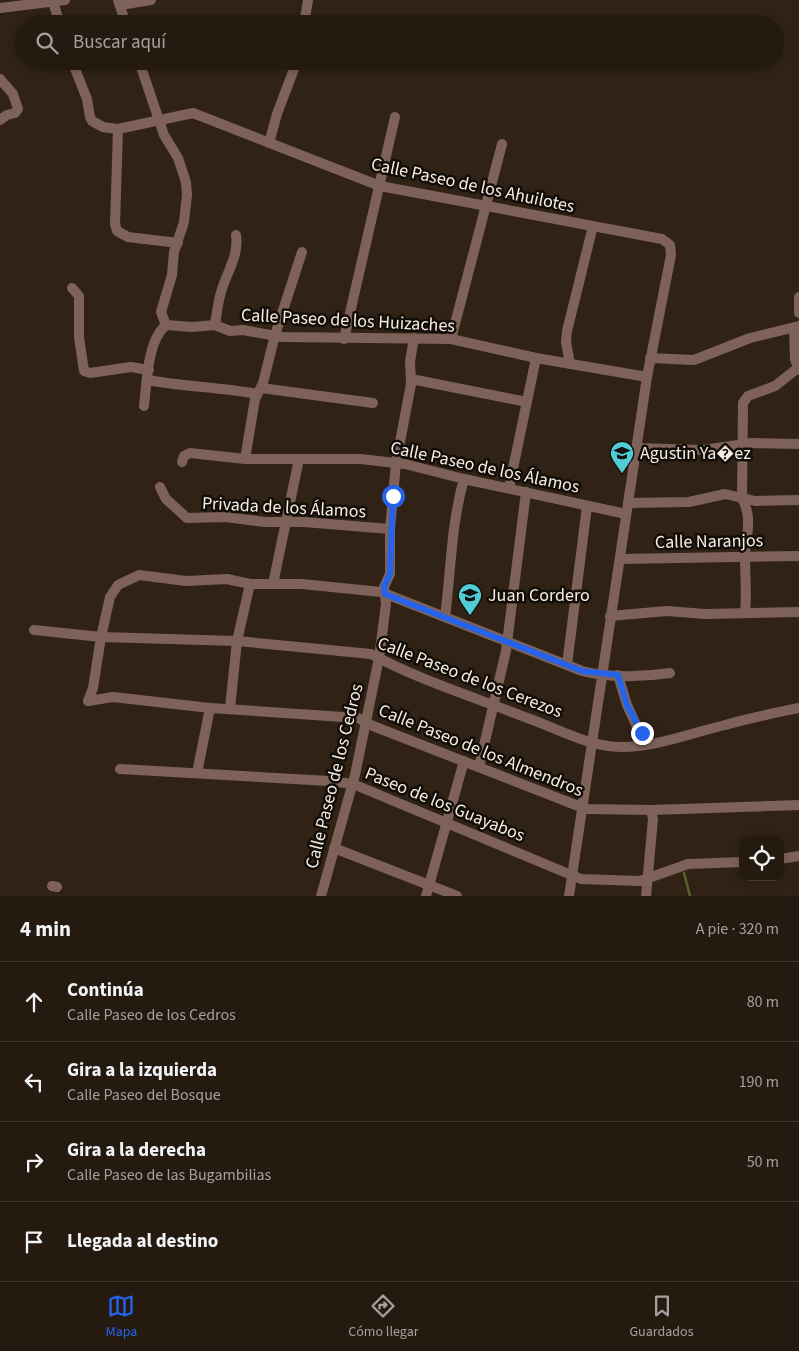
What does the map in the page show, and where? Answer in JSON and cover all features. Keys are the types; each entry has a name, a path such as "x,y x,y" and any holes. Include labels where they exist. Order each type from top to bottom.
{"street":[{"path":"0,8 65,0"},
{"path":"123,15 119,2 151,0"},
{"path":"306,15 308,0"},
{"path":"53,2 57,15"},
{"path":"76,70 87,99 92,121 103,127 118,129 116,231 128,237 178,243"},
{"path":"142,70 164,135 183,169 186,182 186,208 174,252 172,275 161,312 166,325 155,338 144,406"},
{"path":"269,143 277,114 294,70"},
{"path":"0,80 13,94 18,109 15,113 7,115 0,120"},
{"name":"Calle Paseo de los Ahuilotes","path":"118,129 193,113 380,186 662,239 670,245 671,255 650,358"},
{"path":"344,339 395,117"},
{"path":"451,339 502,144"},
{"path":"570,364 566,342 567,331 593,226"},
{"path":"215,325 220,295 234,261 237,243 236,235"},
{"path":"245,459 259,391 302,252"},
{"path":"72,288 79,296 80,357 86,372 131,367 179,386 217,386 373,403"},
{"path":"799,297 799,313"},
{"name":"Calle Paseo de los Huizaches","path":"166,325 192,327 215,325 230,331 243,330 275,335 344,339 451,339 536,358 646,378"},
{"path":"569,896 650,358 694,360 750,338 797,327 798,369 775,386 748,396 743,403 742,498 749,514 745,557 747,590 745,612"},
{"name":"Calle Paseo de los Cedros","path":"321,896 353,784 379,658 386,604 384,586 390,574 390,529 396,463 411,379 410,361 414,338"},
{"path":"509,488 536,358"},
{"path":"411,379 527,402"},
{"path":"636,448 703,450 743,443 798,444"},
{"name":"Calle Paseo de los Álamos","path":"182,462 184,456 190,453 245,459 360,459 396,463 626,514"},
{"path":"273,584 284,522 299,459"},
{"path":"445,617 452,563 455,514 464,479"},
{"name":"Privada de los Álamos","path":"160,487 166,499 187,518 215,516 390,529"},
{"path":"479,767 507,642 526,492"},
{"path":"628,502 688,502 724,494 755,501 799,500"},
{"path":"567,665 587,506"},
{"name":"Calle Naranjos","path":"620,559 799,556"},
{"path":"101,637 114,590 131,577 148,575 186,581 227,579 250,584 327,586 385,594 567,665 601,674 648,676 670,673"},
{"path":"230,708 237,641 250,584"},
{"path":"610,616 667,610 705,614 799,612"},
{"name":"Calle Paseo de los Cerezos","path":"34,630 101,637 237,641 369,654 494,705 591,741 620,747 684,737 725,724 799,708"},
{"name":"Calle Paseo de los Almendros","path":"101,637 93,688 88,701 113,697 210,708 355,717 582,808 651,810 799,805"},
{"path":"618,675 627,705 645,744"},
{"path":"198,773 210,708"},
{"path":"426,896 464,761"},
{"name":"Paseo de los Guayabos","path":"120,769 353,784 573,875 586,879 648,879"},
{"path":"646,896 647,864 653,819 651,810"},
{"path":"334,848 457,896"},
{"path":"784,858 799,856"},
{"path":"648,879 688,864 739,862"}],"waterway":[{"path":"684,873 690,896"}],"place":[{"name":"Agustin Ya�ez","path":"622,474"},
{"name":"Juan Cordero","path":"470,616"}],"route":[{"path":"393,496 390,529 390,574 384,586 385,594 582,671 594,674 618,675 622,682 627,705 642,733"}]}
